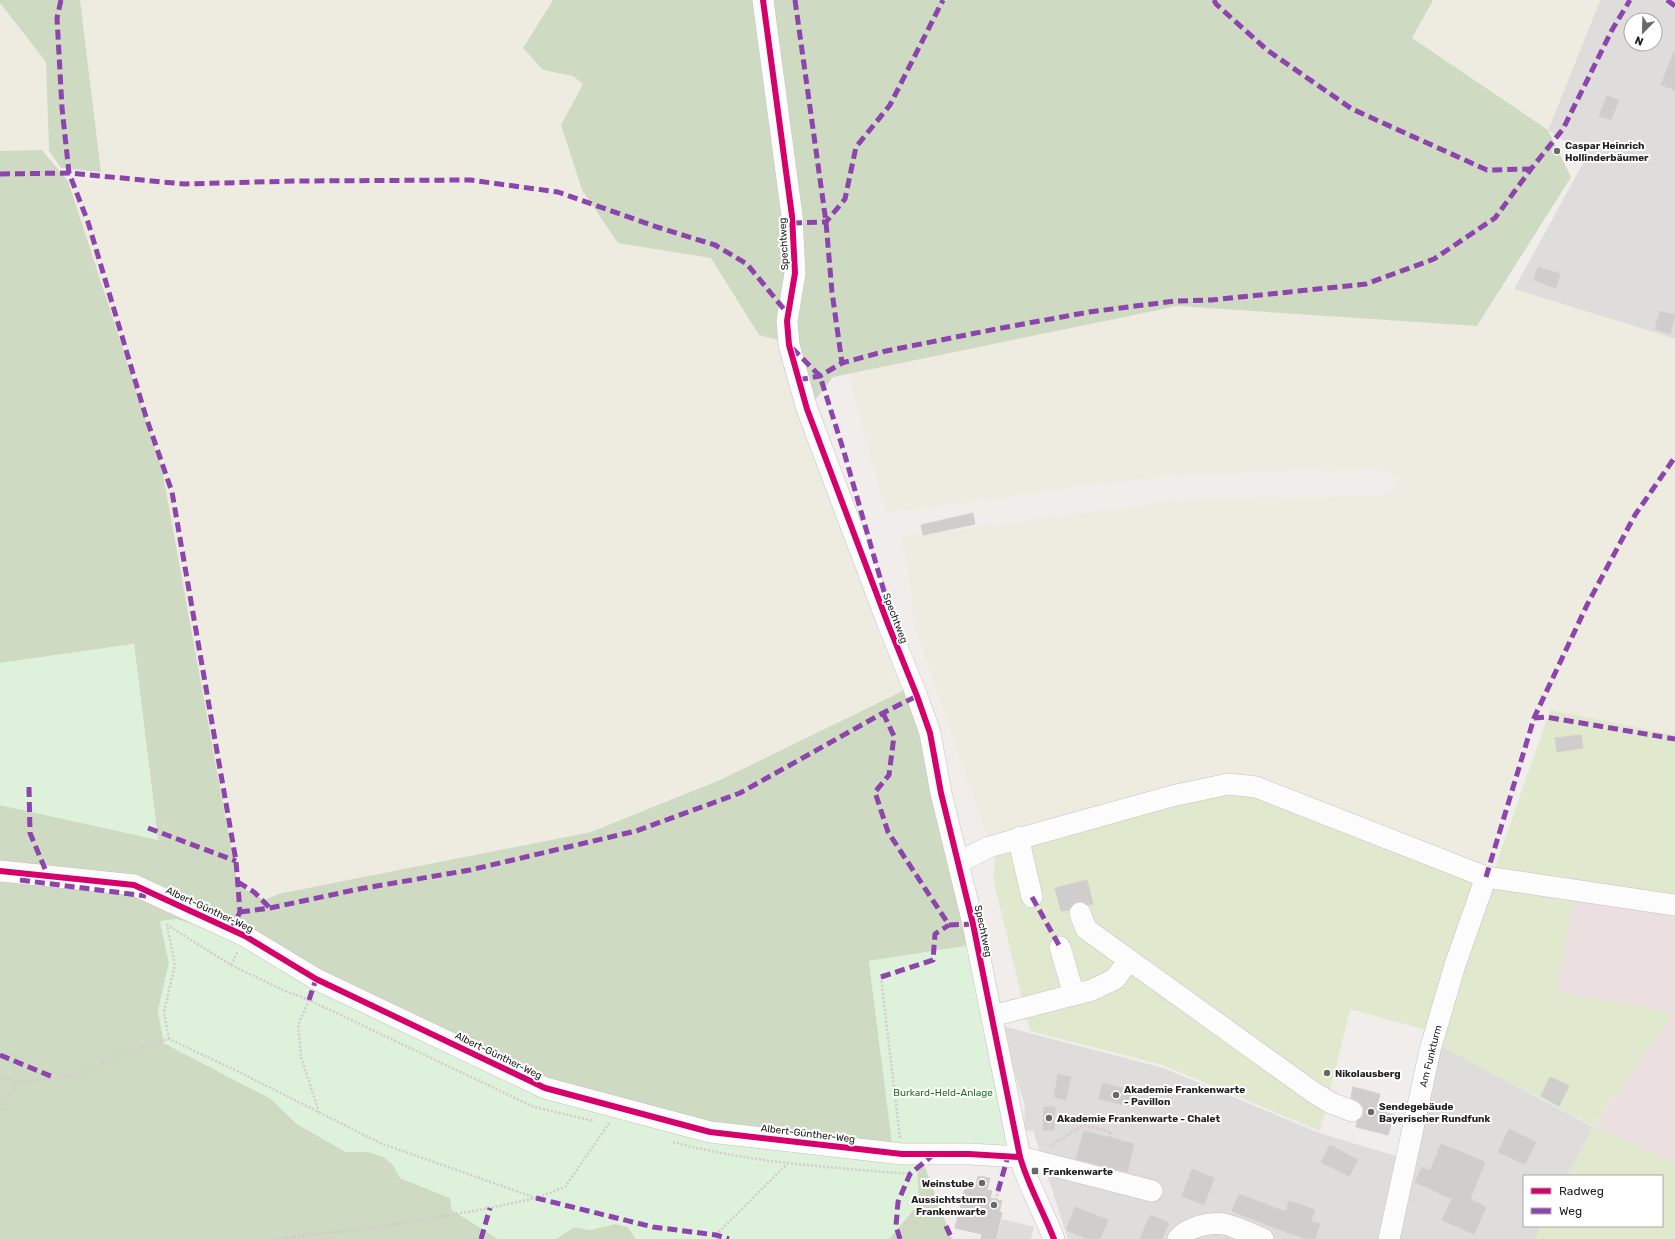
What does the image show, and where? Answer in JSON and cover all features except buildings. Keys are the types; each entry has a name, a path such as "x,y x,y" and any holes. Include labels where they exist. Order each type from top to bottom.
{"street":[{"name":"Spechtweg","path":"763,0 792,216 795,273 787,321 789,345 807,409 930,733 941,793 959,862 1024,1158 1024,1170 1054,1239"},
{"path":"959,862 989,846 1020,837 1172,796 1228,784 1256,787 1486,877 1675,905"},
{"path":"1020,837 1021,850 1032,897"},
{"name":"Albert-Günther-Weg","path":"0,871 134,885 245,936 316,979 545,1088 710,1132 902,1154 969,1154 1024,1158 1152,1191"},
{"name":"Am Funkturm","path":"1389,1239 1410,1136 1430,1050 1456,964 1486,877"},
{"path":"1080,913 1086,929 1313,1092 1331,1103 1352,1111"},
{"path":"1060,946 1074,995"},
{"path":"992,1016 1092,990 1115,979 1130,960"},
{"path":"1178,1239 1183,1232 1205,1225 1224,1224 1263,1239"}],"path":[{"path":"881,977 902,1154"},
{"path":"309,1000 298,1025 301,1057 319,1113"},
{"path":"0,1078 18,1082 80,1074 111,1058 169,1038 380,1143 536,1198"},
{"path":"0,1109 18,1082"},
{"path":"270,1239 367,1229 490,1208 536,1198 565,1187 608,1124 622,1108"},
{"path":"1024,1158 1084,1125 1111,1132 1109,1138"},
{"path":"716,1235 787,1163"},
{"path":"996,1200 998,1191"}],"shaded area":[{"path":"80,0 553,0 523,48 543,70 573,76 583,84 561,125 618,243 711,258 759,335 782,341 909,688 720,780 591,832 278,894 265,900 238,886 162,469 68,181 101,181"},
{"path":"1433,0 1600,0 1548,130 1412,38"},
{"path":"1600,0 1675,0 1675,339 1514,289 1587,156 1548,130"},
{"path":"0,3 46,62 49,151 0,151"},
{"path":"1502,286 1675,339 1675,735 1550,710 1533,709 1486,865 1477,868 988,839 915,627 911,589 901,537 1189,499 1377,496 1391,491 1395,487 1395,480 1392,475 1384,471 1374,469 1184,474 886,513 848,374 1178,306 1477,326"},
{"path":"1574,894 1675,902 1675,1162 1593,1127 1673,1013 1557,992"},
{"path":"999,1025 1163,1068 1322,1134 1410,1160 1439,1045 1593,1127 1568,1175 1523,1175 1523,1227 1541,1227 1535,1239 1068,1239"},
{"path":"1025,1103 1036,1103 1035,1131 1024,1130"},
{"path":"1138,1174 1158,1179 1151,1205 1132,1200"},
{"path":"1002,1219 1034,1227 1031,1239 997,1239"}],"green space":[{"path":"0,0 80,0 101,172 61,168 49,151 46,62 0,3"},
{"path":"553,0 1433,0 1412,38 1548,130 1571,177 1477,326 1178,306 833,377 812,404 782,341 759,335 711,258 618,243 582,190 561,125 583,84 573,76 543,70 523,48"},
{"path":"42,150 68,181 162,469 238,886 265,900 278,894 591,832 720,780 909,688 973,945 869,961 894,1157 922,1159 952,1239 889,1239 919,1203 541,1098 160,921 169,963 158,1011 164,1043 271,1099 297,1124 346,1152 368,1152 384,1157 393,1165 400,1178 450,1198 452,1210 498,1239 0,1239 0,805 158,839 134,644 0,663 0,151"},
{"path":"134,644 158,840 0,805 0,663"},
{"path":"1550,710 1675,735 1675,902 1574,894 1557,992 1674,1013 1593,1126 1439,1045 1488,888"},
{"path":"1238,793 1269,797 1481,882 1429,1031 1350,1009 1320,1131 1163,1065 1030,1031 993,878 997,847 1194,796"},
{"path":"176,919 217,931 541,1098 917,1164 919,1203 889,1239 636,1239 628,1227 615,1224 590,1230 574,1227 556,1239 498,1239 452,1210 450,1198 400,1178 393,1165 384,1157 368,1152 346,1152 297,1124 271,1099 164,1043 158,1011 169,963 160,921"},
{"name":"Burkard-Held-Anlage","path":"973,945 1013,1151 893,1151 869,961"},
{"path":"1593,1126 1675,1162 1675,1239 1535,1239 1541,1227 1663,1227 1663,1175 1568,1175"},
{"path":"615,1224 628,1227 636,1239 556,1239 574,1227 590,1230"}],"marked path":[{"path":"61,0 57,18 62,108 69,173 88,222 146,417 172,492 236,861 240,912"},
{"path":"795,0 826,222 832,292 842,363"},
{"path":"792,223 826,222 845,199 856,147 890,105 943,0"},
{"path":"1214,0 1216,4 1267,50 1352,109 1487,170 1531,169"},
{"path":"798,380 820,376 842,363 886,351 996,329 1089,312 1175,301 1212,300 1366,284 1434,259 1495,218 1563,129 1612,30 1630,0"},
{"path":"1667,0 1675,6"},
{"path":"0,174 69,173 184,184 295,181 470,180 558,192 657,227 715,245 747,264 788,314"},
{"path":"792,348 820,376 844,452 889,609 888,618"},
{"path":"1486,877 1534,718 1587,605 1635,515 1675,457"},
{"path":"240,912 270,908 359,889 470,870 636,831 740,793 883,713 917,696"},
{"path":"883,713 894,736 889,775 875,792 888,832 949,925 973,924"},
{"path":"1534,718 1546,717 1675,739"},
{"path":"29,787 30,833 48,876"},
{"path":"148,828 236,861"},
{"path":"20,880 146,896"},
{"path":"238,882 254,892 270,908"},
{"path":"1032,897 1060,947"},
{"path":"231,930 240,912"},
{"path":"881,977 933,960 935,934 949,925"},
{"path":"309,1000 316,979"},
{"path":"0,1055 53,1077"},
{"path":"900,1239 896,1226 898,1202 910,1174 934,1154"},
{"path":"998,1191 1008,1156"},
{"path":"536,1198 653,1227 716,1235 729,1239"},
{"path":"481,1239 490,1208"},
{"path":"946,1226 952,1239"}],"cycle path":[{"path":"763,0 792,216 795,273 787,321 789,345 807,409 930,733 941,793 973,924 1020,1157 1027,1178 1054,1239"},
{"path":"0,871 134,885 245,936 316,979 545,1088 710,1132 902,1154 969,1154 1020,1157"}],"place":[{"name":"Caspar Heinrich Hollinderbäumer","path":"1557,151"},
{"name":"Nikolausberg","path":"1327,1073"},
{"name":"Akademie Frankenwarte - Pavillon","path":"1116,1095"},
{"name":"Sendegebäude Bayerischer Rundfunk","path":"1371,1112"},
{"name":"Akademie Frankenwarte - Chalet","path":"1049,1118"},
{"name":"Frankenwarte","path":"1035,1171"},
{"name":"Weinstube","path":"982,1183"},
{"name":"Aussichtsturm Frankenwarte","path":"994,1205"}]}
